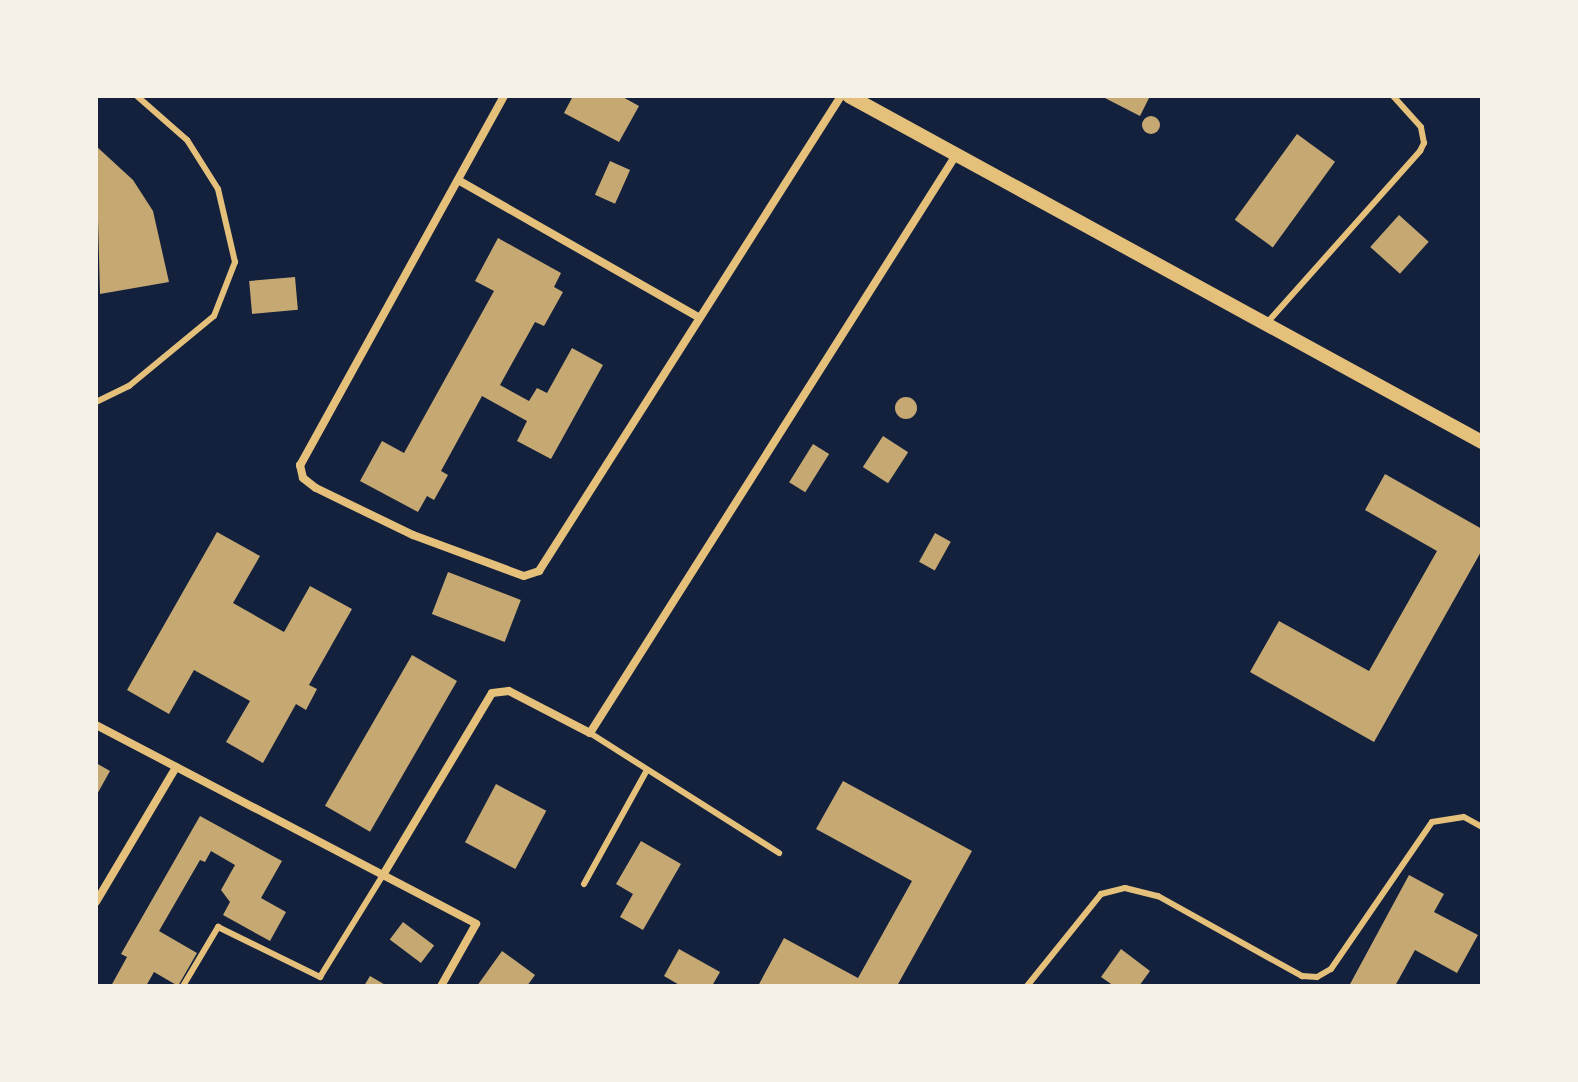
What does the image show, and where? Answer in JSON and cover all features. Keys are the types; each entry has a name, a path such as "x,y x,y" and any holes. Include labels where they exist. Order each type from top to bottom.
{"street":[{"path":"504,96 305,450 300,465 303,478 316,488 413,535 524,576 533,575 841,96"},
{"path":"849,96 1482,442"},
{"path":"383,875 492,693 509,691 590,733 956,155"},
{"path":"458,180 698,317"},
{"path":"96,725 476,924 441,986"},
{"path":"96,902 176,767"}],"lane":[{"path":"96,402 129,386 214,316 235,262 218,189 187,140 137,96"},
{"path":"1266,324 1420,151 1421,127 1393,96"},
{"path":"590,733 779,853"},
{"path":"584,884 647,770"},
{"path":"1027,986 1101,894 1125,888 1158,896 1302,976 1317,977 1331,969 1432,822 1464,817 1482,827"},
{"path":"315,986 383,875"},
{"path":"183,986 218,927 320,977"}],"building":[{"path":"573,96 621,96 639,106 619,142 564,113"},
{"path":"1101,96 1150,96 1140,116"},
{"path":"1147,116 1155,116 1160,125 1158,132 1147,134 1142,129 1142,121"},
{"path":"1297,134 1335,162 1273,247 1235,220"},
{"path":"96,146 133,180 153,211 169,282 100,294"},
{"path":"610,161 630,170 615,204 595,195"},
{"path":"1399,215 1429,242 1400,274 1370,247"},
{"path":"498,238 561,273 554,287 563,292 544,326 535,322 500,385 529,401 537,388 547,393 572,348 603,365 551,459 517,441 527,421 482,396 441,471 448,475 434,500 427,496 418,512 360,481 382,441 404,453 494,291 475,281"},
{"path":"295,277 298,310 252,314 249,281"},
{"path":"906,397 917,408 906,419 895,408"},
{"path":"883,436 908,452 888,483 863,467"},
{"path":"813,444 829,454 805,492 789,482"},
{"path":"1385,474 1482,529 1482,550 1374,742 1250,672 1279,621 1369,671 1437,551 1365,510"},
{"path":"217,532 260,556 233,603 284,632 310,586 352,609 309,685 317,689 306,710 296,704 263,763 226,742 250,701 194,670 169,714 127,690"},
{"path":"935,533 951,542 935,571 919,562"},
{"path":"448,572 521,600 505,642 432,614"},
{"path":"412,655 457,681 370,832 325,806"},
{"path":"96,763 110,771 96,796"},
{"path":"843,781 972,851 897,986 758,986 784,938 858,978 912,881 816,829"},
{"path":"496,784 546,811 515,869 465,842"},
{"path":"200,816 282,861 261,898 286,912 270,941 223,915 230,902 221,890 235,865 211,851 205,862 200,860 159,931 197,953 178,986 154,972 146,986 111,986 127,957 121,954"},
{"path":"641,841 681,864 643,930 620,917 633,894 616,884"},
{"path":"1409,875 1444,894 1434,912 1478,935 1457,973 1415,950 1395,986 1349,986"},
{"path":"403,922 434,945 421,963 390,940"},
{"path":"679,949 720,972 712,986 681,986 664,976"},
{"path":"1121,949 1150,971 1139,986 1114,986 1101,977"},
{"path":"502,951 535,975 527,986 477,986"},
{"path":"370,976 387,986 364,986"}]}
